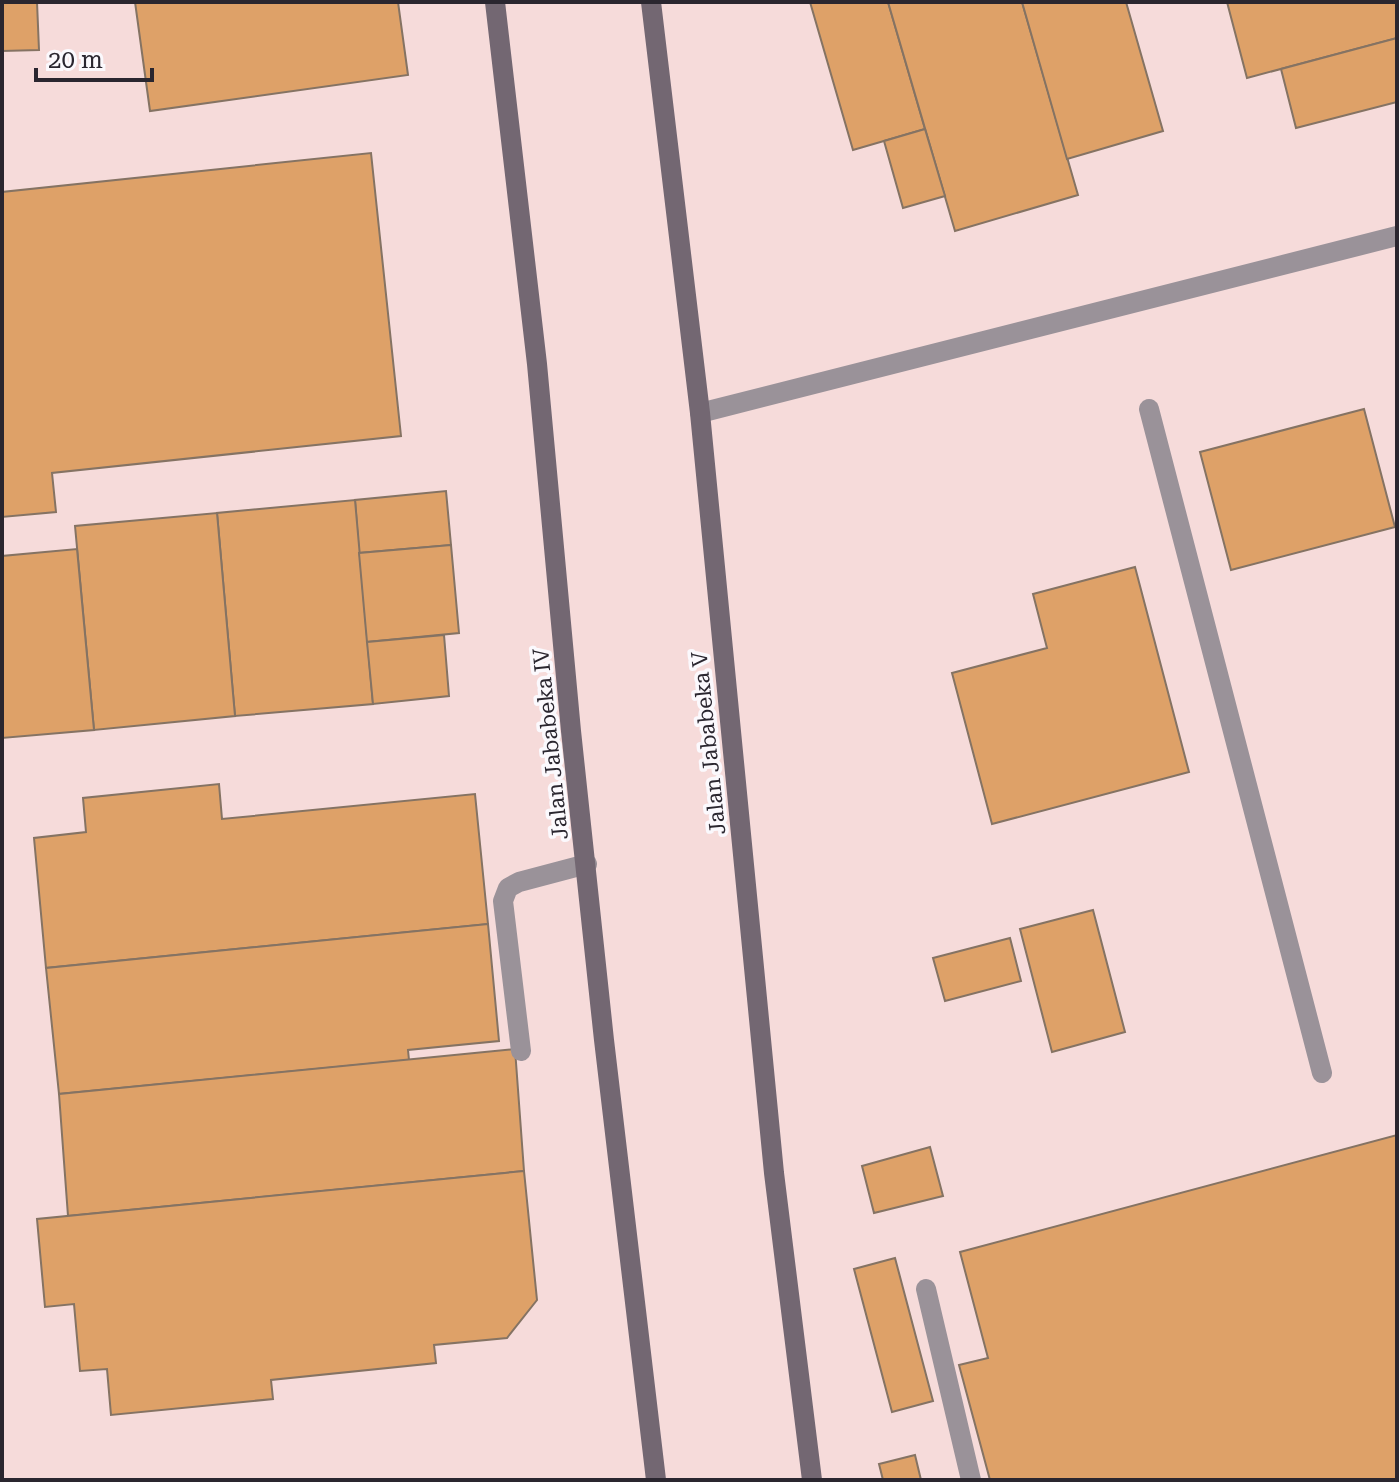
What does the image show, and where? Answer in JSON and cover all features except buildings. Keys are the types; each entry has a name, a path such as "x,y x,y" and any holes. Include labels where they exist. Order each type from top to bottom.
{"street":[{"name":"Jalan Jababeka IV","path":"495,2 537,364 604,1040 656,1480"},
{"name":"Jalan Jababeka V","path":"651,2 700,413 774,1173 812,1480"},
{"path":"700,413 1397,236"},
{"path":"1149,409 1322,1073"},
{"path":"521,1051 503,901 508,888 519,882 587,864"},
{"path":"926,1289 971,1480"}],"shaded area":[{"path":"2,2 1397,2 1397,1480 2,1480"}]}
